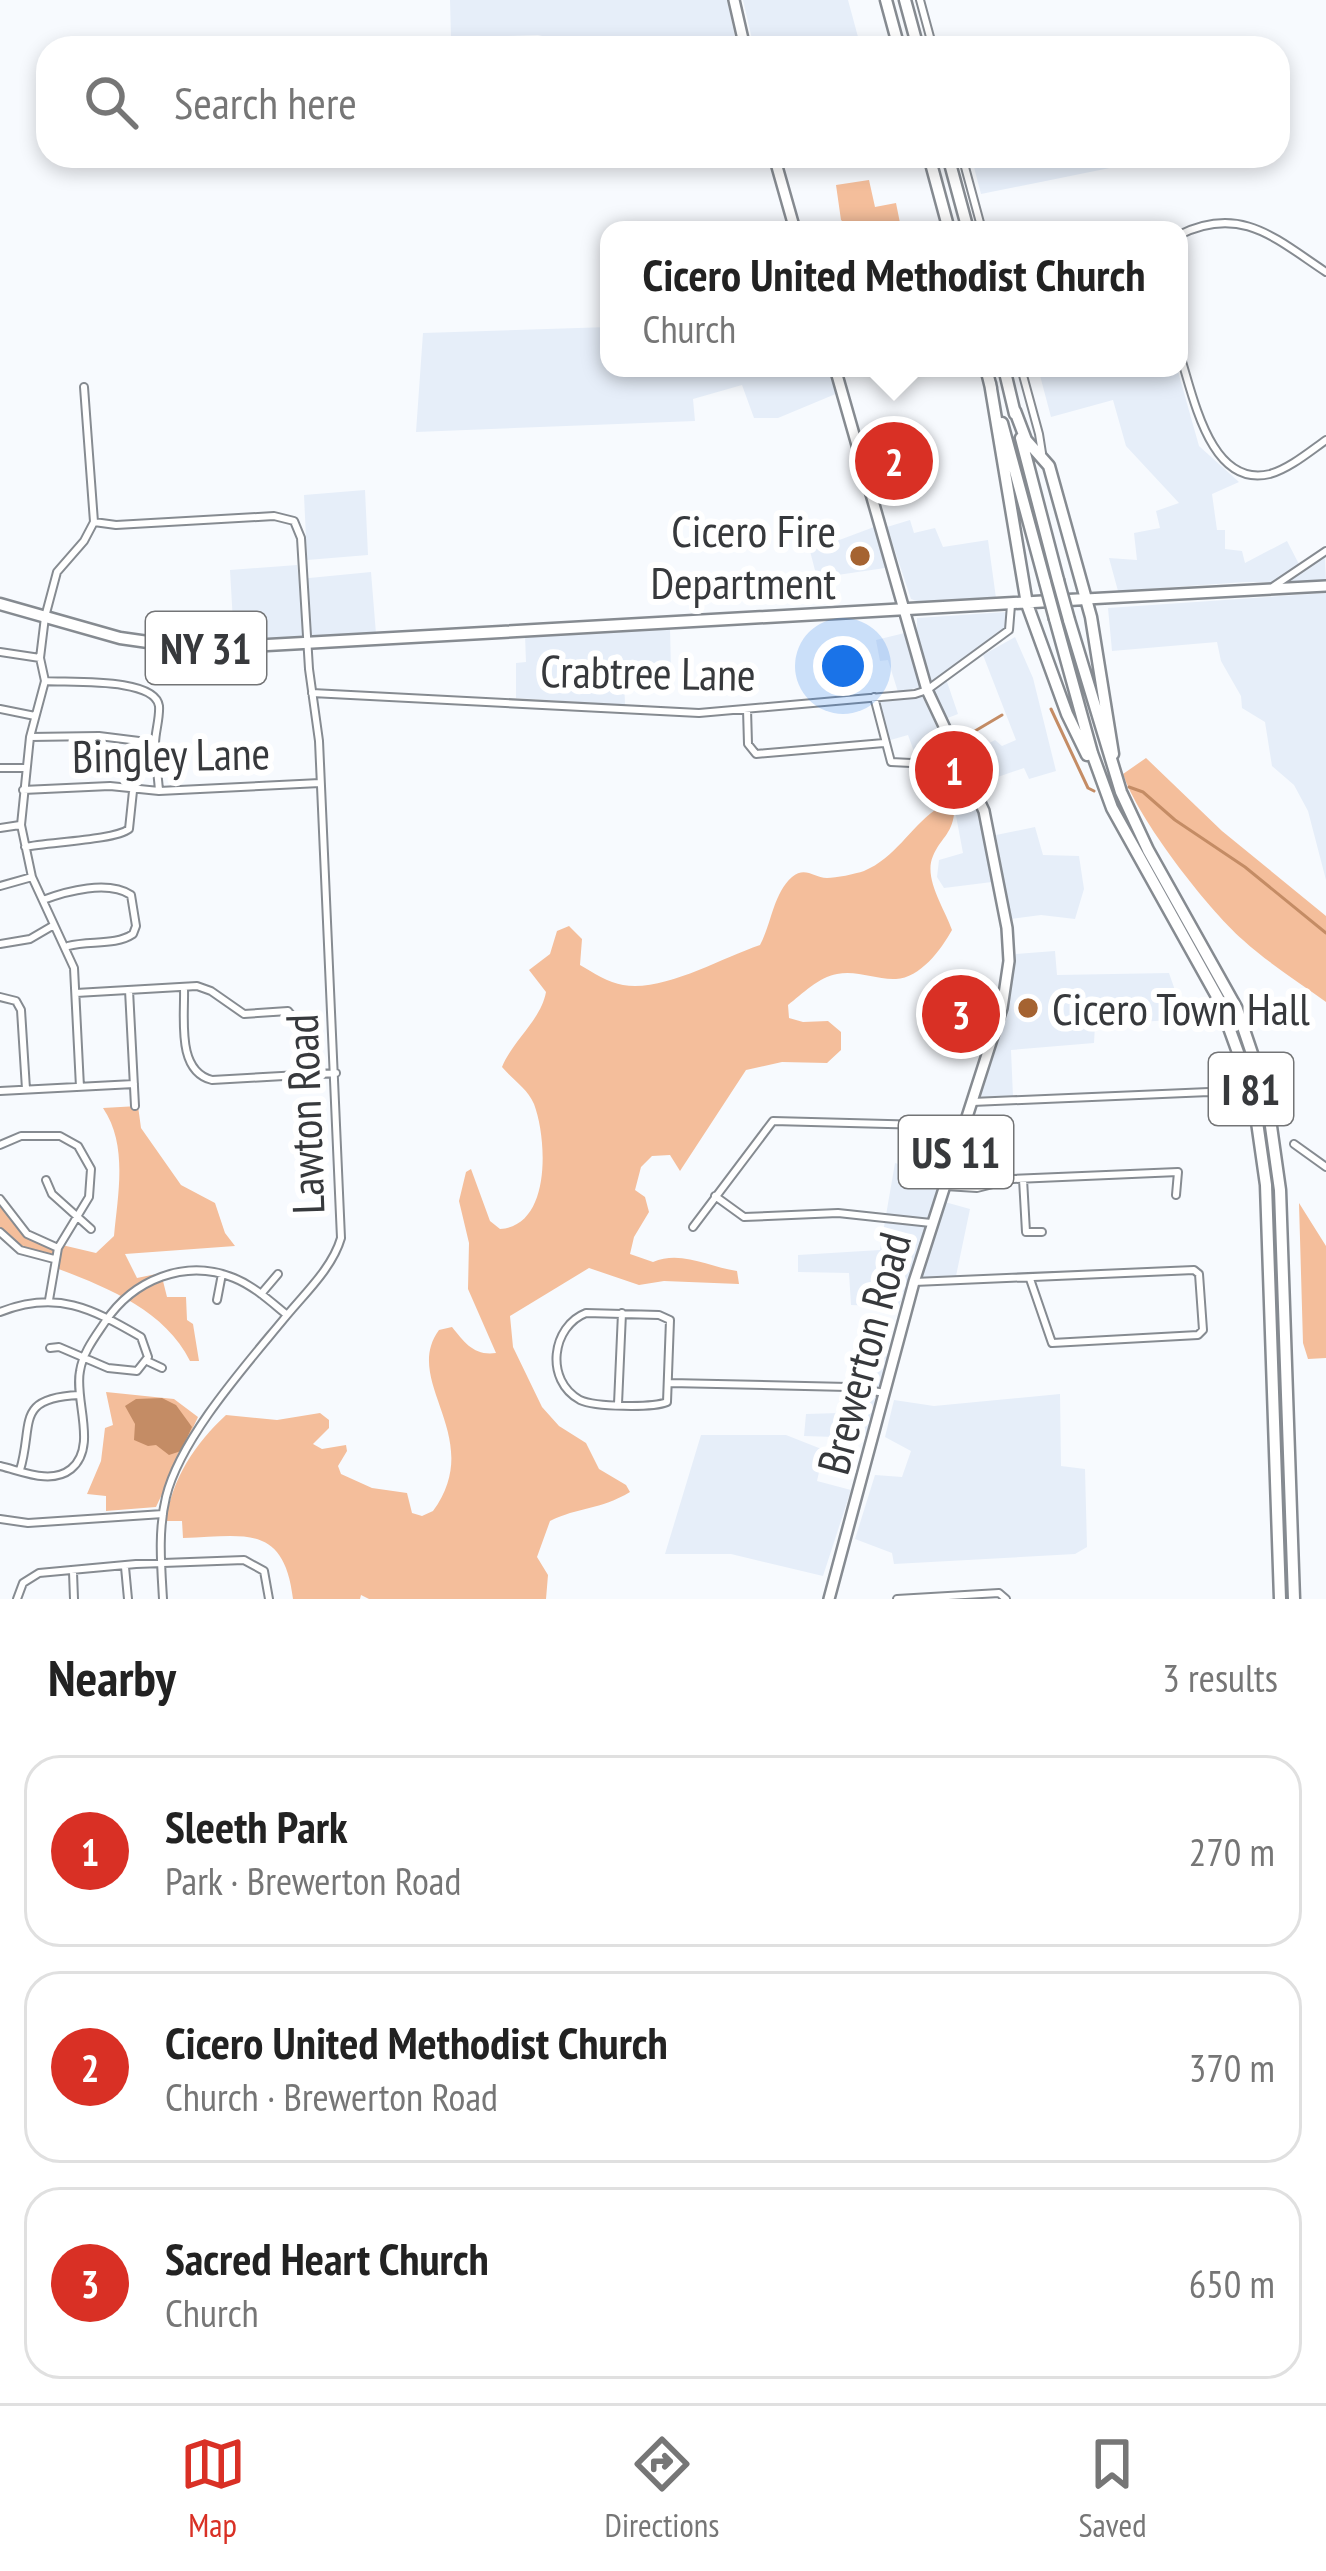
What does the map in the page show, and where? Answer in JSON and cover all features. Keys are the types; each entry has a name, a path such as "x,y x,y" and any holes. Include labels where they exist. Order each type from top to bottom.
{"highway":[{"path":"886,0 896,36"},
{"path":"905,0 916,36"},
{"path":"932,168 947,221"},
{"path":"951,168 966,221"},
{"name":"I 81","path":"988,377 1052,581"},
{"name":"I 81","path":"1006,377 1103,785 1136,857 1219,1000 1258,1117 1266,1185 1280,1599"},
{"path":"990,383 1027,604 1067,714 1103,785"},
{"path":"1015,411 1047,463 1084,599 1121,792"},
{"name":"NY 31","path":"0,604 169,647 1084,599"},
{"name":"I 81","path":"1062,620 1121,792 1237,1009 1267,1098 1280,1190 1294,1599"}],"main road":[{"path":"734,0 743,36"},
{"path":"777,168 792,221"},
{"name":"Brewerton Road","path":"829,1599 914,1282 1006,991 1008,939 984,811 927,690 838,377"},
{"name":"NY 31","path":"1084,599 1326,586"}],"street":[{"path":"920,0 930,36"},
{"path":"965,168 980,221"},
{"path":"1188,231 1245,223 1257,226 1326,272"},
{"path":"1023,377 1036,440"},
{"path":"1188,377 1213,449 1232,468 1266,475 1326,440"},
{"path":"80,1087 74,968 32,877 21,825 30,737 45,680 40,658 45,617 57,572 94,522 84,387"},
{"name":"Lawton Road","path":"94,522 288,518 298,525 320,783 341,1238 333,1258 201,1428 169,1487 163,1514 163,1599"},
{"path":"1269,590 1326,551"},
{"name":"Crabtree Lane","path":"312,693 670,712 874,698 927,690 1009,630 1011,605"},
{"path":"0,652 40,658"},
{"path":"45,680 103,682 146,690 159,705 155,743 159,791"},
{"path":"874,698 889,760 899,765 954,747"},
{"path":"0,709 34,716"},
{"path":"746,709 748,744 756,754 884,743"},
{"path":"30,737 99,736 155,743"},
{"path":"0,768 26,768"},
{"name":"Bingley Lane","path":"22,790 110,786 159,791 320,783"},
{"path":"25,847 66,838 118,837 129,829 133,791"},
{"path":"0,828 21,825"},
{"path":"0,886 32,877"},
{"path":"43,900 73,890 117,889 131,895 136,926 128,939 67,947"},
{"path":"0,944 30,939 54,925"},
{"path":"184,987 187,1056 200,1077 336,1073"},
{"path":"76,993 184,987 212,991 244,1013 282,1010 293,1014 298,1024 301,1075"},
{"path":"130,991 135,1106"},
{"path":"0,997 16,1000 22,1010 26,1089"},
{"path":"0,1091 134,1084"},
{"path":"972,1102 1210,1092 1235,1101"},
{"path":"693,1227 773,1121 964,1126"},
{"path":"0,1145 21,1136 51,1134 76,1144 89,1162 88,1197 58,1248 49,1300"},
{"path":"76,1144 85,1136"},
{"path":"1294,1144 1326,1167"},
{"path":"944,1186 977,1188 1023,1179 1178,1172 1176,1195"},
{"path":"1023,1179 1026,1232 1042,1232"},
{"path":"46,1180 52,1194 91,1229"},
{"path":"715,1196 744,1217 838,1213 932,1224"},
{"path":"0,1199 27,1234 58,1248"},
{"path":"0,1232 20,1250 54,1259"},
{"path":"914,1282 1192,1270 1199,1274 1204,1325 1198,1335 1057,1343 1048,1338 1030,1280"},
{"path":"0,1466 58,1476 76,1463 83,1439 82,1359 125,1296 146,1282 174,1274 222,1274 261,1294 287,1315"},
{"path":"217,1300 222,1274"},
{"path":"261,1294 278,1274"},
{"path":"0,1312 49,1300 76,1305 141,1336 148,1350 147,1361 137,1371 124,1373 59,1347 50,1348"},
{"path":"586,1313 659,1315 670,1320 670,1383 664,1405 590,1402 575,1396 562,1375 556,1352 562,1330 586,1313"},
{"path":"618,1404 622,1313"},
{"path":"147,1361 162,1368"},
{"path":"670,1383 848,1387 886,1393"},
{"path":"20,1470 27,1421 34,1408 49,1397 79,1394"},
{"path":"0,1519 28,1523 163,1514"},
{"path":"17,1599 19,1588 30,1576 161,1563 251,1562 267,1578 269,1599"},
{"path":"125,1566 128,1599"},
{"path":"73,1572 74,1599"},
{"path":"897,1599 999,1593 1005,1597"}],"shaded area":[{"path":"450,0 727,0 735,36 538,35 451,36"},
{"path":"743,0 848,0 858,36 751,36"},
{"path":"974,168 1110,168 981,194"},
{"path":"869,180 875,207 896,203 900,221 842,221 836,185"},
{"path":"600,327 600,377 833,377 838,393 778,418 754,418 742,385 693,399 695,421 416,432 423,333"},
{"path":"1040,377 1180,377 1199,446 1239,482 1212,494 1217,530 1225,530 1225,549 1242,551 1245,563 1287,541 1302,570 1325,558 1326,583 1245,582 1118,591 1109,558 1137,560 1134,533 1160,528 1156,511 1179,503 1126,446 1113,400 1051,417"},
{"path":"365,490 368,555 307,560 304,495"},
{"path":"910,520 914,533 935,528 943,547 988,540 996,598 911,599 887,527"},
{"path":"874,527 885,568 817,578 810,551"},
{"path":"297,565 299,579 371,572 376,634 234,640 230,570"},
{"path":"1326,593 1326,880 1308,811 1294,785 1272,766 1265,722 1242,708 1217,642 1112,651 1108,608"},
{"path":"1006,612 1007,628 944,673 958,714 945,719 929,685 898,692 888,660 880,661 876,640 917,630 917,618"},
{"path":"670,628 671,672 624,675 625,705 516,698 516,663 526,662 525,635"},
{"path":"1015,637 1033,678 1056,771 1029,779 1024,768 980,783 966,755 995,740 1002,746 1016,740 983,655"},
{"path":"922,696 946,746 916,757 908,735 887,741 877,700"},
{"path":"1146,758 1222,831 1326,916 1326,1002 1243,940 1175,861 1123,774"},
{"path":"976,798 992,882 944,888 937,877 939,860 963,853 954,805"},
{"path":"935,810 954,814 931,865 933,884 952,930 936,954 905,977 845,973 811,987 788,1005 789,1018 828,1021 841,1032 841,1050 827,1063 782,1062 746,1070 680,1171 670,1155 652,1156 641,1167 635,1190 645,1197 649,1212 630,1254 653,1262 684,1259 737,1271 739,1284 664,1281 639,1285 589,1268 510,1316 513,1347 542,1407 559,1426 586,1443 599,1469 630,1492 550,1521 537,1557 548,1575 546,1599 369,1599 361,1595 360,1599 293,1599 281,1557 270,1546 242,1536 183,1538 182,1521 166,1521 187,1463 226,1415 277,1420 320,1413 329,1420 329,1428 313,1444 322,1449 346,1445 338,1466 341,1474 372,1488 407,1493 412,1513 422,1516 433,1511 447,1484 451,1459 430,1370 430,1350 439,1330 452,1327 476,1350 496,1353 468,1289 469,1243 459,1201 466,1172 471,1169 490,1221 500,1229 517,1224 529,1213 541,1178 543,1158 534,1104 502,1067 539,1012 546,992 529,970 550,954 557,931 569,926 582,939 580,965 612,982 639,986 691,973 760,945 781,892 797,874 827,878 864,871 885,859"},
{"path":"1035,827 1043,855 1079,856 1084,889 1075,919 1041,915 1011,919 996,835"},
{"path":"1055,951 1057,975 1169,973 1185,1019 1095,1025 1094,1043 1011,1050 1013,1097 980,1097 1007,1016 1016,954"},
{"path":"138,1106 141,1128 181,1185 215,1203 235,1246 125,1254 137,1278 161,1273 167,1297 186,1297 199,1361 190,1361 150,1314 114,1292 56,1268 58,1259 19,1248 0,1227 0,1202 24,1234 52,1248 62,1245 96,1253 114,1236 119,1186 116,1138 103,1108"},
{"path":"895,1163 941,1177 934,1199 970,1209 956,1276 908,1279 899,1307 851,1305 849,1273 798,1272 798,1255 880,1250"},
{"path":"1299,1203 1326,1246 1326,1358 1308,1359 1303,1343"},
{"path":"853,1348 889,1353 866,1438 804,1436 806,1414 839,1413"},
{"path":"106,1392 174,1399 198,1417 156,1507 106,1511 106,1496 87,1494 101,1461 105,1428 113,1425"},
{"path":"1060,1394 1061,1466 1085,1469 1087,1547 1075,1554 894,1564 892,1553 855,1539 875,1475 902,1477 911,1451 885,1437 894,1400 934,1406"},
{"path":"162,1398 176,1405 192,1427 181,1451 169,1455 156,1445 134,1440 135,1424 125,1406 136,1399"},
{"path":"701,1435 786,1435 824,1450 817,1481 851,1490 823,1576 731,1554 665,1554"}],"waterway":[{"path":"1051,709 1088,788 1094,791"},
{"path":"964,746 975,731 1002,715"},
{"path":"926,800 951,761"},
{"path":"1129,787 1143,792 1175,820 1245,867 1326,933"}],"place":[{"name":"Cicero United Methodist Church","path":"894,461"},
{"name":"Cicero Fire Department","path":"860,556"},
{"name":"Sleeth Park","path":"954,770"},
{"name":"Cicero Town Hall","path":"1028,1008"},
{"name":"Sacred Heart Church","path":"961,1014"}]}
